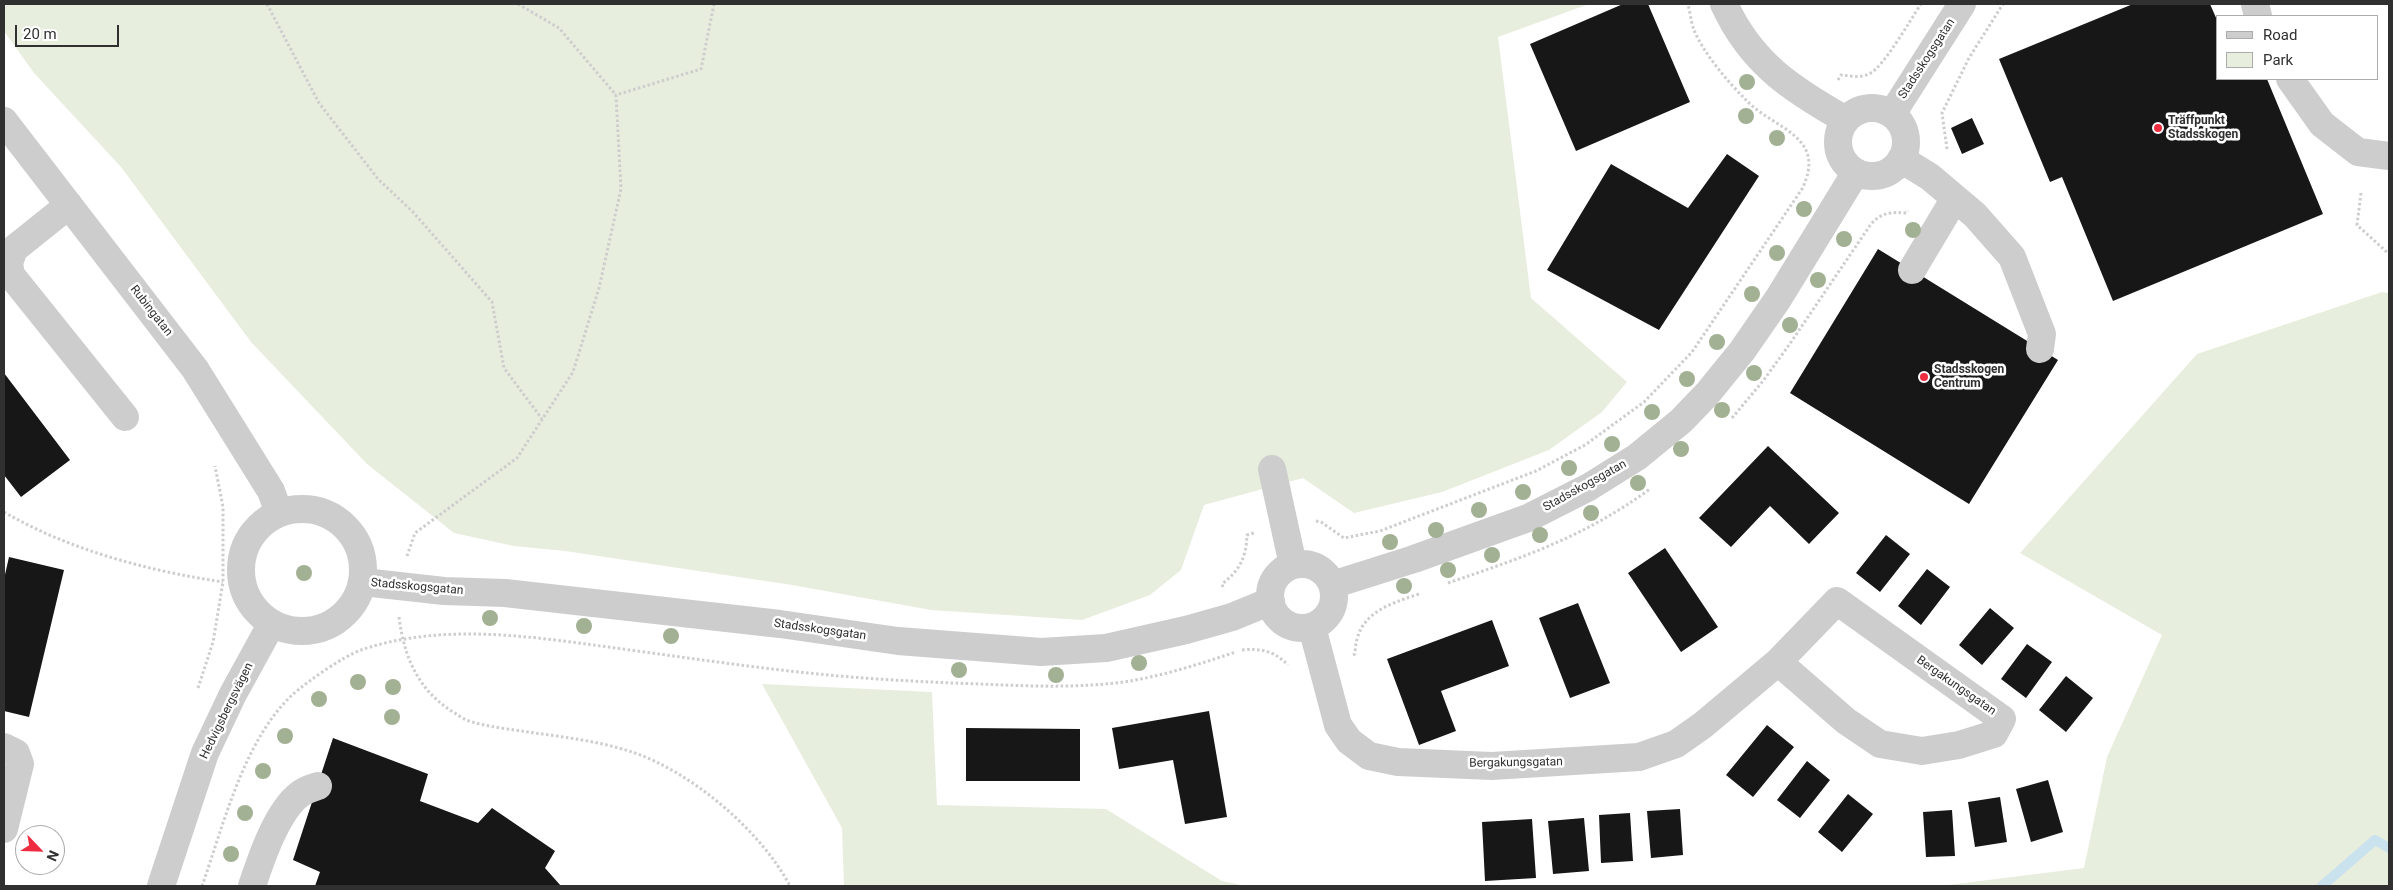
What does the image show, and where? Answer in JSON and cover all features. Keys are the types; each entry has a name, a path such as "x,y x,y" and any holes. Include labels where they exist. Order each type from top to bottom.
{"street":[{"path":"1724,4 1732,22 1750,49 1798,92 1846,120 1839,132 1838,146 1842,158 1856,172 1869,176 1882,174 1894,168 1901,159 1914,166 1975,214 2012,257 2042,334 2040,349"},
{"name":"Stadsskogsgatan","path":"1892,114 1962,4"},
{"path":"2291,80 2322,124 2358,152 2389,156"},
{"name":"Stadsskogsgatan","path":"1846,120 1856,112 1868,108 1882,109 1892,114 1902,125 1906,138 1907,144 1901,159"},
{"name":"Rubingatan","path":"4,122 195,368 271,491 279,513"},
{"name":"Stadsskogsgatan","path":"1332,585 1414,559 1528,518 1589,487 1637,457 1681,421 1701,401 1742,351 1778,299 1856,172"},
{"path":"1912,270 1955,198"},
{"path":"69,205 9,250 11,275 125,417"},
{"path":"1272,469 1293,565"},
{"path":"309,509 328,514 342,523 352,534 361,552 363,582 353,604 346,613 327,625 305,631 289,629 272,623 256,610 250,602 242,582 241,571 244,551 251,537 261,524 279,513 289,510 309,509"},
{"path":"1305,564 1316,567 1326,575 1332,585 1334,596 1330,613 1312,627 1300,628 1288,625 1278,617 1271,601 1271,590 1275,579 1293,565 1305,564"},
{"name":"Stadsskogsgatan","path":"363,582 506,594 780,624 898,641 1041,652 1106,648 1186,630 1232,617 1271,601"},
{"name":"Bergakungsgatan","path":"1312,627 1338,725 1349,741 1369,756 1398,762 1492,766 1639,757 1676,744 1703,725 1778,662 1838,601 2002,718 1994,734 1959,745 1922,751 1880,744 1846,721 1778,662"},
{"name":"Hedvigsbergsvägen","path":"161,886 205,753 233,694 272,623"},
{"path":"4,747 16,753 20,764 4,829"},
{"path":"252,886 286,808 300,793 318,786"}],"path":[{"path":"267,4 319,103 378,179 413,212 492,302 504,368 542,419"},
{"path":"518,4 560,28 616,95 621,189 599,288 573,372 517,458 415,533 396,586 402,640 407,657 421,684 440,704 467,721 604,745 633,752 664,766 711,795 752,834 790,886"},
{"path":"616,95 701,69 714,4"},
{"path":"1841,75 1853,77 1868,74 1879,66 1921,4"},
{"path":"1947,149 1942,113 1969,58 2003,4"},
{"path":"1242,649 1222,584 1236,573 1246,551 1247,535 1283,524 1306,520 1320,522 1344,538 1380,532 1536,471 1585,445 1644,402 1692,352 1749,270 1808,176 1810,164 1808,154 1800,140"},
{"path":"2361,193 2357,225 2389,254"},
{"path":"1729,421 1763,381 1789,345 1871,224 1879,216 1887,212 1907,213"},
{"path":"195,697 213,642 223,582 223,507 212,456"},
{"path":"1439,586 1555,545 1617,512 1657,484"},
{"path":"4,512 21,522 69,542 123,560 184,576 223,582"},
{"path":"202,886 242,771 270,720 290,697 317,676 359,651 402,640 446,635 535,637 806,673 906,682 1068,687 1117,683 1152,677 1190,668 1242,649 1269,651 1280,658 1292,670 1355,654 1355,642 1359,630 1366,619 1375,612 1421,593"}],"green space":[{"path":"4,4 1589,4 1498,37 1531,298 1627,382 1602,412 1549,450 1442,492 1354,513 1303,478 1204,505 1181,570 1150,595 1082,620 931,610 792,585 565,551 514,546 454,533 367,464 251,342 121,167 34,73 4,31"},
{"path":"2382,292 2389,293 2389,886 1940,886 2084,868 2107,757 2162,635 2020,553 2197,354"},
{"path":"762,684 932,692 937,805 1106,809 1222,881 1246,886 844,886 842,828"}],"building":[{"path":"1623,4 1648,4 1690,102 1576,151 1530,44"},
{"name":"Träffpunkt Stadsskogen","path":"2133,4 2210,4 2216,18 2216,80 2267,80 2323,214 2113,301 2062,177 2050,182 1999,59"},
{"path":"1972,118 1984,144 1962,154 1951,128"},
{"path":"1727,154 1759,176 1659,330 1547,270 1611,164 1688,208"},
{"name":"Stadsskogen Centrum","path":"1878,249 2058,360 1969,504 1790,393"},
{"path":"4,373 70,460 21,497 4,475"},
{"path":"1768,446 1839,513 1809,544 1770,506 1731,547 1699,518"},
{"path":"1886,535 1910,554 1880,592 1856,573"},
{"path":"1665,548 1718,627 1681,652 1628,573"},
{"path":"9,557 64,570 29,717 4,711 4,579"},
{"path":"1927,569 1950,587 1921,625 1898,606"},
{"path":"1578,603 1610,683 1570,698 1539,618"},
{"path":"1990,608 2014,628 1982,665 1959,645"},
{"path":"1492,620 1509,666 1441,691 1456,731 1419,745 1387,659"},
{"path":"2027,644 2052,662 2026,698 2001,679"},
{"path":"2066,676 2093,698 2066,732 2039,710"},
{"path":"1209,711 1227,817 1185,824 1173,760 1119,769 1112,728"},
{"path":"1767,725 1794,747 1753,797 1726,775"},
{"path":"966,728 1080,729 1080,781 966,781"},
{"path":"333,738 428,774 420,801 478,823 492,808 555,851 545,868 561,886 315,886 320,872 293,860"},
{"path":"1807,761 1830,780 1800,818 1777,800"},
{"path":"2048,780 2063,832 2031,842 2016,789"},
{"path":"1848,794 1873,814 1842,852 1818,832"},
{"path":"2000,797 2007,842 1975,847 1968,802"},
{"path":"1680,809 1683,855 1651,858 1647,811"},
{"path":"1952,810 1955,856 1926,857 1923,812"},
{"path":"1630,813 1633,861 1601,863 1599,815"},
{"path":"1584,818 1589,871 1553,874 1548,821"},
{"path":"1532,819 1536,878 1485,881 1482,822"}],"waterway":[{"path":"2322,886 2375,840 2389,848"}],"place":[{"name":"Träffpunkt Stadsskogen","path":"2158,128"},
{"name":"Stadsskogen Centrum","path":"1924,377"}]}
